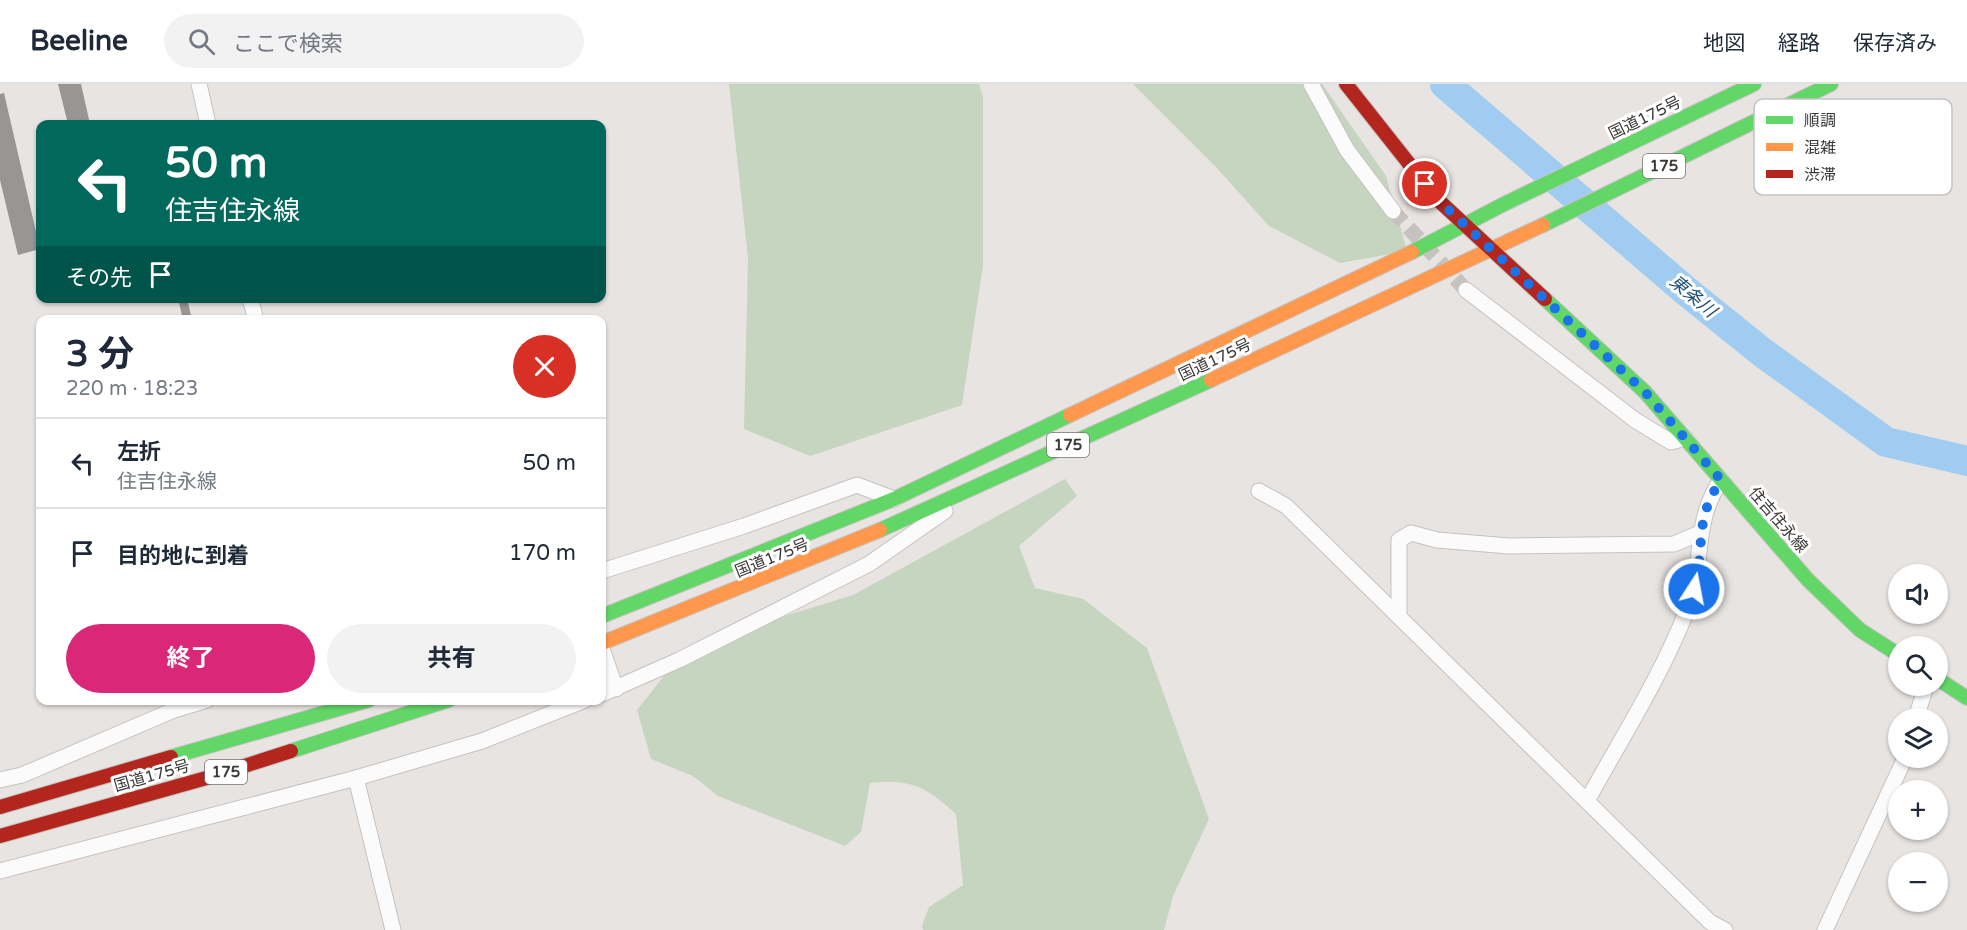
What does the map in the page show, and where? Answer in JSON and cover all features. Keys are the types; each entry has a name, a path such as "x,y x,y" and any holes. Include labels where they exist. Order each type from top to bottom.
{"main road":[{"name":"住吉住永線","path":"1346,84 1437,199 1645,392 1808,580 1860,630 1888,648"},
{"name":"国道175号","path":"606,614 894,499 1466,226 1506,203 1754,84"},
{"name":"国道175号","path":"1800,99 1831,84"},
{"name":"国道175号","path":"606,641 824,555 1106,429 1492,250 1754,121"},
{"path":"1948,686 1967,698"},
{"name":"国道175号","path":"0,807 352,705"},
{"name":"国道175号","path":"0,836 210,777 433,705"}],"street":[{"path":"199,84 207,120"},
{"path":"1311,84 1347,150 1394,211"},
{"path":"1466,290 1635,420 1671,442 1685,438"},
{"path":"606,670 609,686 679,660 869,564 994,478"},
{"path":"1587,801 1671,649 1688,608 1699,570 1700,533 1709,498 1721,480"},
{"path":"606,570 744,526 857,485 894,499"},
{"path":"1259,491 1286,506 1710,922 1725,930"},
{"path":"1399,617 1400,540 1411,533 1437,540 1509,546 1674,544 1700,533"},
{"path":"0,780 22,775 190,705"},
{"path":"0,871 356,778 482,741 572,705"},
{"path":"1825,930 1900,768"},
{"path":"356,778 393,930"}],"green space":[{"path":"729,84 979,84 983,97 983,265 962,405 810,456 744,429 748,258"},
{"path":"1133,84 1322,84 1386,176 1407,251 1340,263 1269,226 1215,166"},
{"path":"1065,479 1077,496 1019,546 1035,588 1083,599 1147,648 1209,819 1173,896 1164,930 923,930 922,926 929,907 963,885 956,814 926,791 917,786 897,782 870,783 861,832 845,846 718,796 693,776 651,759 637,710 664,676 762,623 853,595"}],"building":[{"path":"58,84 81,84 89,120 67,120"},
{"path":"4,93 36,232 36,250 18,255 0,180 0,94"},
{"path":"179,303 188,303 191,315 182,315"}],"waterway":[{"name":"東条川","path":"1445,84 1686,291 1763,353 1886,442 1967,461"}],"tunnel":[{"path":"1393,211 1466,290"}],"traffic: fast":[{"path":"1412,252 1506,203 1754,84"},
{"path":"1800,99 1831,84"},
{"path":"1543,225 1754,122"},
{"path":"1545,299 1645,392 1808,580 1860,630 1888,648"},
{"path":"880,530 1211,380"},
{"path":"606,614 894,499 1070,415"},
{"path":"1948,686 1967,698"},
{"path":"171,757 352,705"},
{"path":"291,751 434,705"}],"traffic: slow":[{"path":"1211,380 1543,225"},
{"path":"1070,415 1412,252"},
{"path":"606,641 880,530"}],"traffic: jam":[{"path":"1346,84 1437,199 1545,299"},
{"path":"0,836 210,777 291,751"},
{"path":"0,807 171,757"}],"route":[{"path":"1425,184 1437,199 1645,392 1721,480 1709,498 1700,529 1699,570 1694,589"}]}
